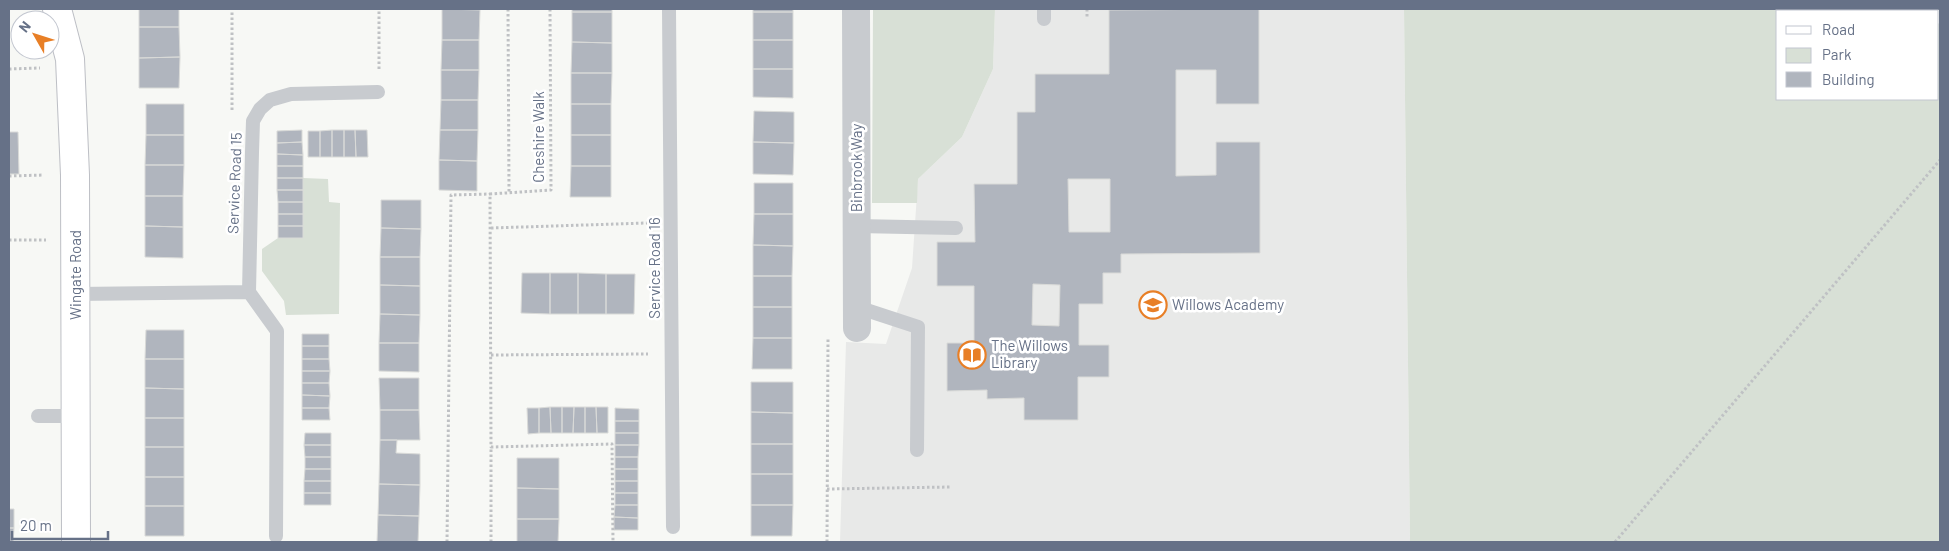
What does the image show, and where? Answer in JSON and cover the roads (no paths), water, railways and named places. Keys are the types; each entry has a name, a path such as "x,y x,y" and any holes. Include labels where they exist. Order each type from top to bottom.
{"street":[{"name":"Wingate Road","path":"57,9 70,59 75,175 76,542"},
{"name":"Binbrook Way","path":"856,9 857,318"}],"lane":[{"name":"Service Road 16","path":"669,9 673,527"},
{"name":"Service Road 15","path":"249,292 252,144 254,121 260,110 270,100 291,94 378,92"},
{"path":"857,226 956,228"},
{"path":"76,294 249,292 277,330 276,536"},
{"path":"857,318 918,327 917,450"},
{"path":"38,416 75,416"}],"place":[{"name":"Willows Academy","path":"1153,305"},
{"name":"The Willows Library","path":"972,355"}]}
